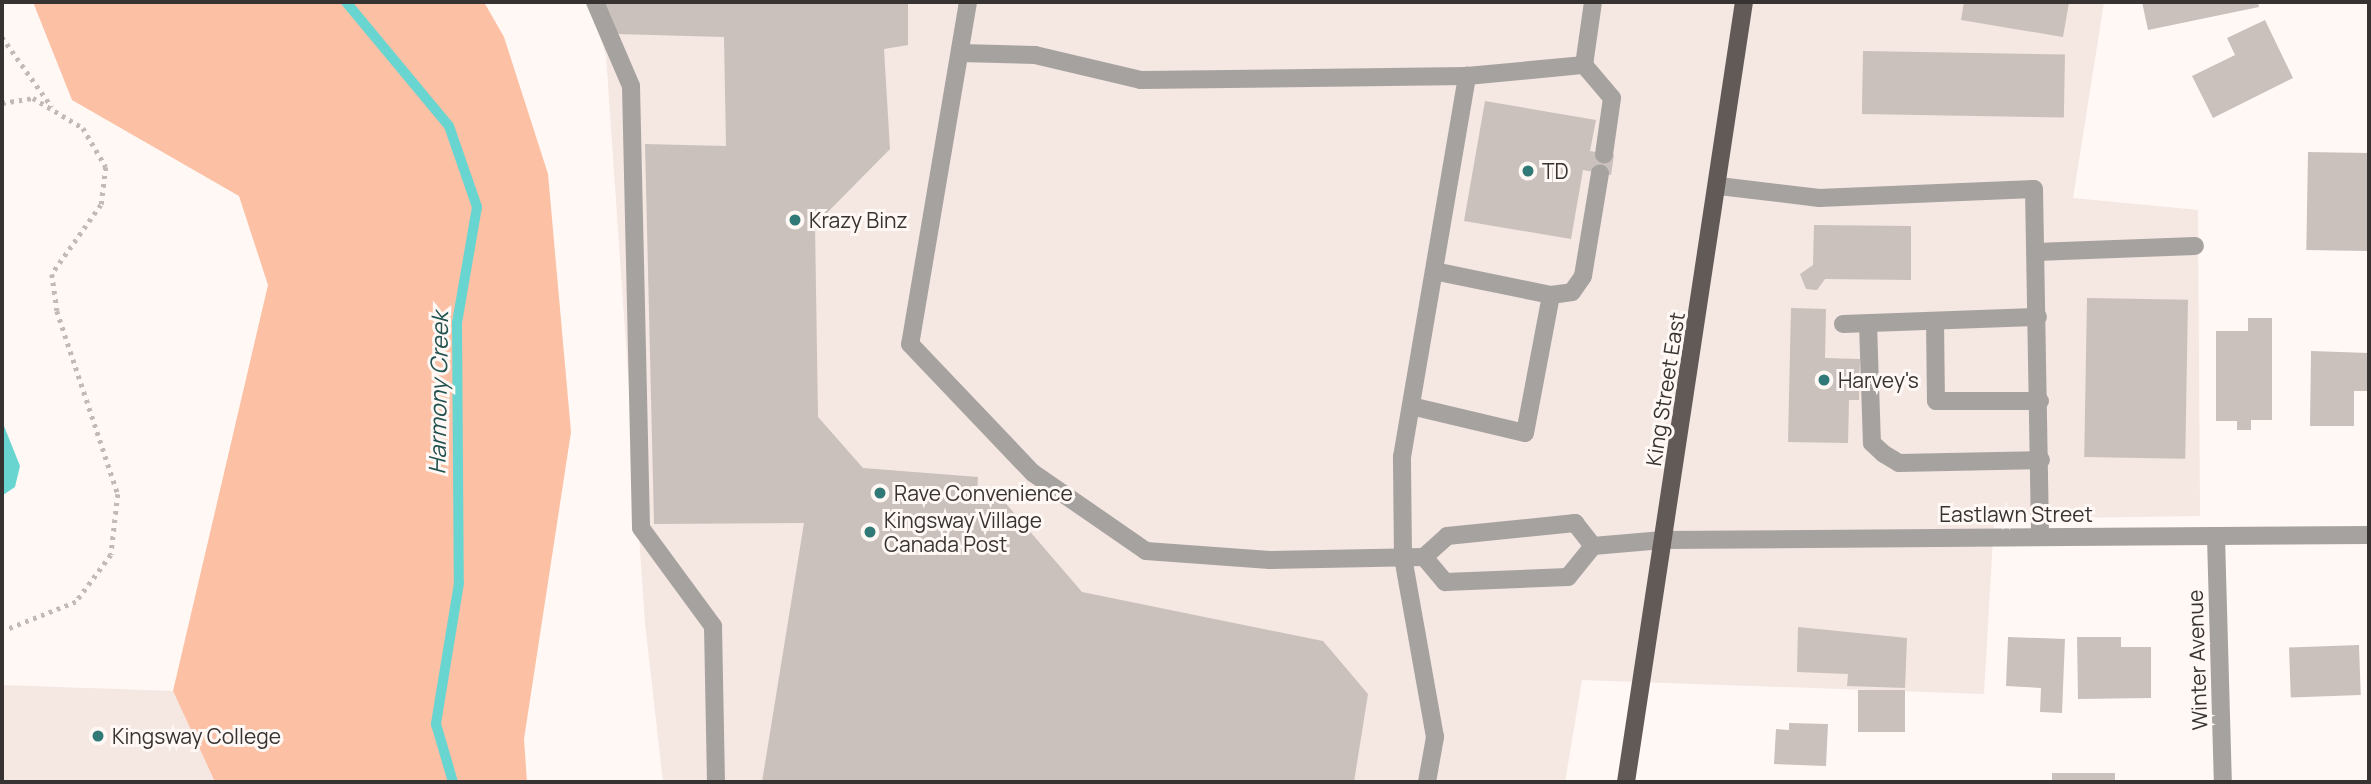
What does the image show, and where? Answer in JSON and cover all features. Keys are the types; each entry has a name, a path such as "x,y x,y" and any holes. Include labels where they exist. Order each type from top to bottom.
{"main road":[{"name":"King Street East","path":"1626,782 1719,186 1744,2"}],"street":[{"path":"595,2 631,86 641,528 713,626 716,782"},
{"path":"968,2 910,344 1033,473 1146,551 1270,560 1424,557 1447,536 1575,523 1592,545 1569,577 1445,582 1424,557"},
{"path":"1593,2 1584,65 1612,97 1604,154"},
{"path":"961,53 1035,55 1141,80 1467,76 1584,65"},
{"path":"1427,782 1435,737 1403,558 1402,457 1467,76"},
{"path":"1434,271 1551,295 1572,292 1583,276 1600,173"},
{"path":"1719,186 1819,198 2035,189 2040,536"},
{"path":"2036,252 2194,246"},
{"path":"1411,406 1525,433 1551,295"},
{"path":"1843,324 2038,317"},
{"path":"1935,321 1936,401 2040,401"},
{"path":"1868,324 1872,443 1884,454 1899,463 2041,460"},
{"name":"Eastlawn Street","path":"1592,545 1664,540 2369,535"},
{"name":"Winter Avenue","path":"2216,537 2223,782"}],"path":[{"path":"2,37 54,110"},
{"path":"2,103 33,98 54,110 83,128 106,167 102,205 52,274 57,312 118,494 111,555 76,602 8,629"}],"shaded area":[{"path":"33,2 484,2 504,37 548,174 571,432 524,739 527,782 215,782 173,691 268,285 239,196 72,100"},
{"path":"588,2 2104,2 2073,198 2198,210 2200,516 1994,519 1984,694 1582,680 1565,782 663,782 645,623 606,55"},
{"name":"Kingsway College","path":"2,685 173,691 215,782 2,782"}],"water":[{"path":"2,421 20,466 15,487 3,495"}],"building":[{"path":"603,2 908,2 908,45 884,49 890,149 815,225 818,417 863,468 978,477 977,496 1002,499 1082,592 1323,641 1368,694 1354,782 762,782 804,523 654,524 645,144 726,146 724,37 616,34"},
{"path":"1964,2 2069,2 2063,37 1961,20"},
{"path":"2142,2 2258,2 2259,7 2148,30"},
{"path":"2265,20 2293,78 2213,118 2192,76 2235,55 2227,38"},
{"path":"1863,51 2065,55 2064,118 1862,114"},
{"name":"TD","path":"1485,101 1596,120 1590,151 1614,155 1611,175 1583,170 1571,239 1464,221"},
{"path":"2308,152 2369,153 2367,251 2306,250"},
{"path":"1814,225 1911,226 1911,280 1825,279 1817,290 1806,289 1800,274 1813,265"},
{"path":"2087,298 2188,300 2185,459 2084,457"},
{"name":"Harvey's","path":"1791,308 1826,309 1825,358 1860,359 1859,400 1849,400 1848,443 1788,442"},
{"path":"2248,318 2272,318 2272,420 2251,420 2251,430 2237,430 2237,421 2216,421 2216,331 2248,331"},
{"path":"2311,351 2369,353 2369,391 2354,391 2354,426 2310,426"},
{"path":"1798,627 1907,638 1905,688 1847,686 1848,674 1797,672"},
{"path":"2008,637 2065,639 2062,713 2040,712 2041,688 2006,686"},
{"path":"2077,637 2121,637 2121,647 2151,647 2151,698 2078,699"},
{"path":"2359,645 2361,695 2291,697 2289,647"},
{"path":"1858,690 1905,690 1905,732 1858,732"},
{"path":"1789,723 1828,724 1826,766 1774,764 1776,729 1789,730"},
{"path":"2052,773 2115,773 2115,782 2052,782"}],"waterway":[{"name":"Harmony Creek","path":"346,2 449,126 477,207 457,323 459,583 436,724 453,782"}],"place":[{"name":"TD","path":"1528,171"},
{"name":"Krazy Binz","path":"795,220"},
{"name":"Harvey's","path":"1824,380"},
{"name":"Rave Convenience","path":"880,493"},
{"name":"Kingsway Village Canada Post","path":"870,532"},
{"name":"Kingsway College","path":"98,736"}]}
